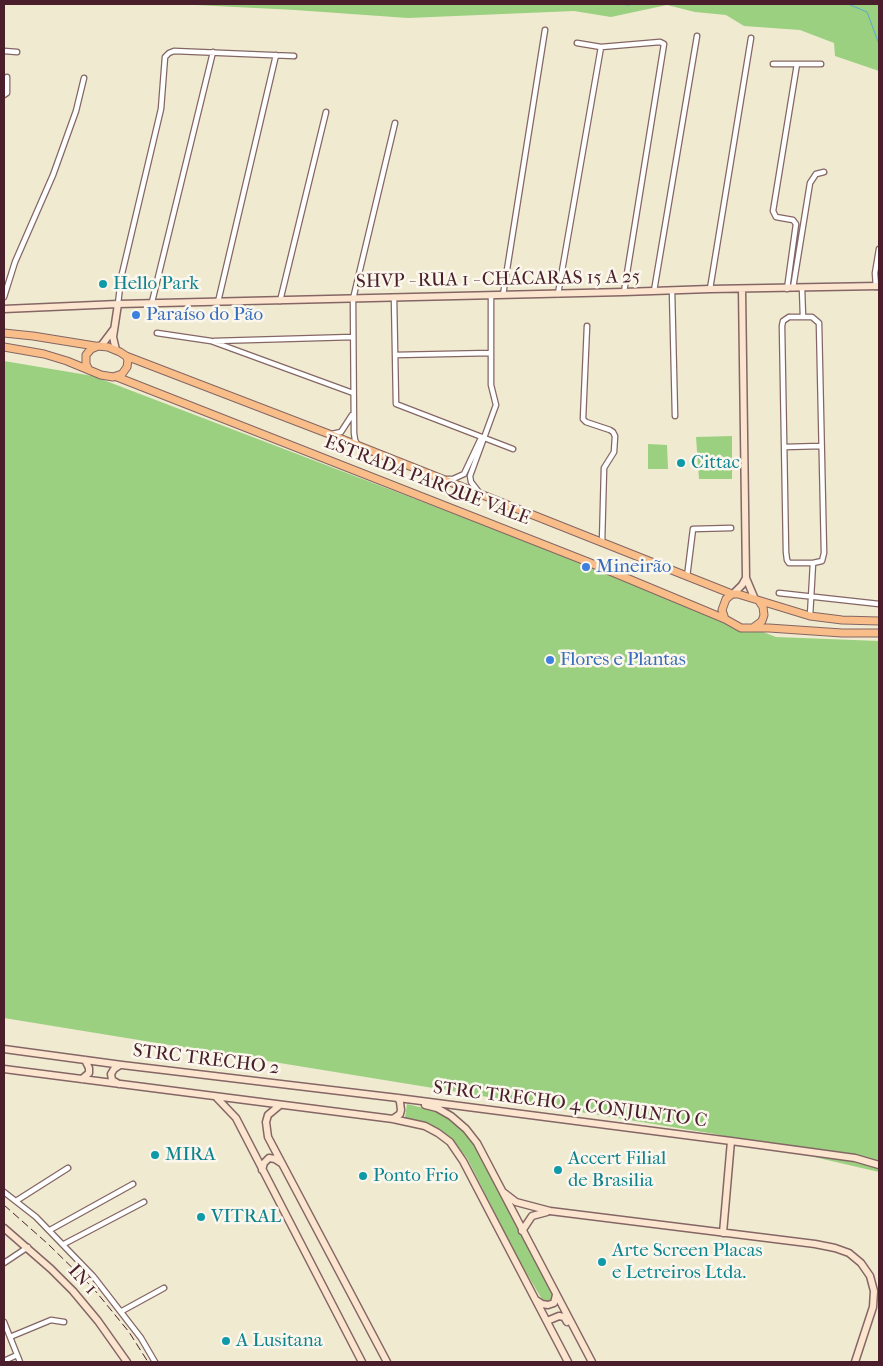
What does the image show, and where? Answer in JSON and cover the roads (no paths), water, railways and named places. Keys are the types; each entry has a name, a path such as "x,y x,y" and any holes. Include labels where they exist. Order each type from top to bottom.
{"main road":[{"path":"4,333 116,350 126,356 128,362 122,374 117,377 101,375 44,354 4,347"},
{"path":"89,370 86,358 89,350 98,346"},
{"name":"ESTRADA PARQUE VALE","path":"126,356 329,434 732,594"},
{"name":"ESTRADA PARQUE VALE","path":"117,377 588,562 725,619"},
{"path":"879,621 842,620 810,616 757,599 732,594 722,606 722,613 725,619 741,628 879,633"},
{"path":"754,627 762,621 764,615 763,607 757,599"}],"street":[{"path":"503,295 545,30"},
{"path":"654,291 697,36"},
{"path":"710,289 751,38"},
{"path":"577,44 601,47 660,42 664,44 624,292"},
{"path":"558,294 601,47"},
{"path":"4,51 17,52"},
{"path":"116,350 113,341 120,278 161,109 165,57 174,51 294,56"},
{"path":"152,302 213,52"},
{"path":"218,302 276,55"},
{"path":"773,64 821,64"},
{"path":"790,288 796,224 793,220 776,217 773,212 797,64"},
{"path":"4,95 7,93 7,77"},
{"path":"4,297 15,262 53,175 76,111 84,78"},
{"path":"280,301 326,112"},
{"path":"358,446 354,440 353,414 353,299 395,123"},
{"path":"790,288 810,183 816,174 824,172"},
{"path":"878,286 875,273 879,249"},
{"name":"SHVP - RUA 1 - CHÁCARAS 15 A 25","path":"4,309 152,302 280,301 878,286"},
{"path":"802,288 803,317"},
{"path":"742,289 746,578 757,599"},
{"path":"672,290 675,416"},
{"path":"487,497 476,489 470,476 496,404 491,385 491,296"},
{"path":"394,297 396,404 513,449"},
{"path":"814,318 819,323 821,446 824,553 822,561 792,563 787,560 786,556 782,326 785,319 814,318"},
{"path":"587,326 583,419 586,422 610,430 615,436 614,452 604,468 602,544"},
{"path":"98,346 114,328"},
{"path":"157,332 212,341 354,393"},
{"path":"212,341 353,337"},
{"path":"394,355 491,353"},
{"path":"329,434 338,433 344,428 353,414"},
{"path":"344,428 354,433"},
{"path":"438,478 453,479 464,474 483,436"},
{"path":"785,447 821,446"},
{"path":"464,474 470,476"},
{"path":"687,577 693,529 731,528"},
{"path":"810,616 813,563"},
{"path":"732,594 746,578"},
{"path":"779,593 879,604"},
{"name":"STRC TRECHO 2","path":"4,1049 401,1099"},
{"path":"82,1079 86,1077 90,1068 85,1060"},
{"path":"119,1084 114,1082 111,1074 116,1067 122,1065"},
{"name":"STRC TRECHO 2","path":"4,1069 393,1119 425,1126 450,1142 463,1161 568,1362"},
{"path":"216,1097 236,1118 262,1172 362,1362"},
{"path":"393,1119 400,1114 401,1099 437,1108 451,1116 466,1129 477,1143 592,1362"},
{"name":"STRC TRECHO 4 CONJUNTO C","path":"401,1099 855,1158 879,1165"},
{"path":"280,1105 268,1114 266,1128 283,1166 387,1362"},
{"path":"723,1233 730,1141"},
{"path":"262,1172 264,1163 269,1158 277,1160 283,1166"},
{"path":"16,1201 68,1168"},
{"path":"50,1230 133,1184"},
{"path":"4,1192 64,1244 122,1311 155,1362"},
{"path":"503,1192 516,1202 550,1211 835,1248 849,1254 861,1263 870,1276 874,1291 873,1307 855,1362"},
{"path":"64,1244 144,1202"},
{"path":"522,1231 532,1216 550,1211"},
{"name":"IN 1","path":"4,1228 28,1247 73,1291 98,1321 127,1362"},
{"path":"4,1263 28,1247"},
{"path":"122,1311 164,1288"},
{"path":"535,1299 542,1304 548,1305 554,1303 556,1295"},
{"path":"547,1322 559,1316 564,1318 574,1336 583,1345"},
{"path":"10,1337 52,1320 64,1322"},
{"path":"4,1322 20,1362"},
{"path":"4,1361 17,1355"}],"waterway":[{"path":"616,4 631,4"},
{"path":"848,4 867,12 879,44"}],"railway":[{"path":"4,1205 93,1288 129,1332 148,1362"}],"place":[{"name":"Hello Park","path":"103,284"},
{"name":"Paraíso do Pão","path":"136,315"},
{"name":"Cittac","path":"681,463"},
{"name":"Mineirão","path":"586,567"},
{"name":"Flores e Plantas","path":"550,660"},
{"name":"MIRA","path":"155,1155"},
{"name":"Accert Filial de Brasilia","path":"558,1170"},
{"name":"Ponto Frio","path":"363,1176"},
{"name":"VITRAL","path":"201,1217"},
{"name":"Arte Screen Placas e Letreiros Ltda.","path":"602,1262"},
{"name":"A Lusitana","path":"226,1341"}]}
